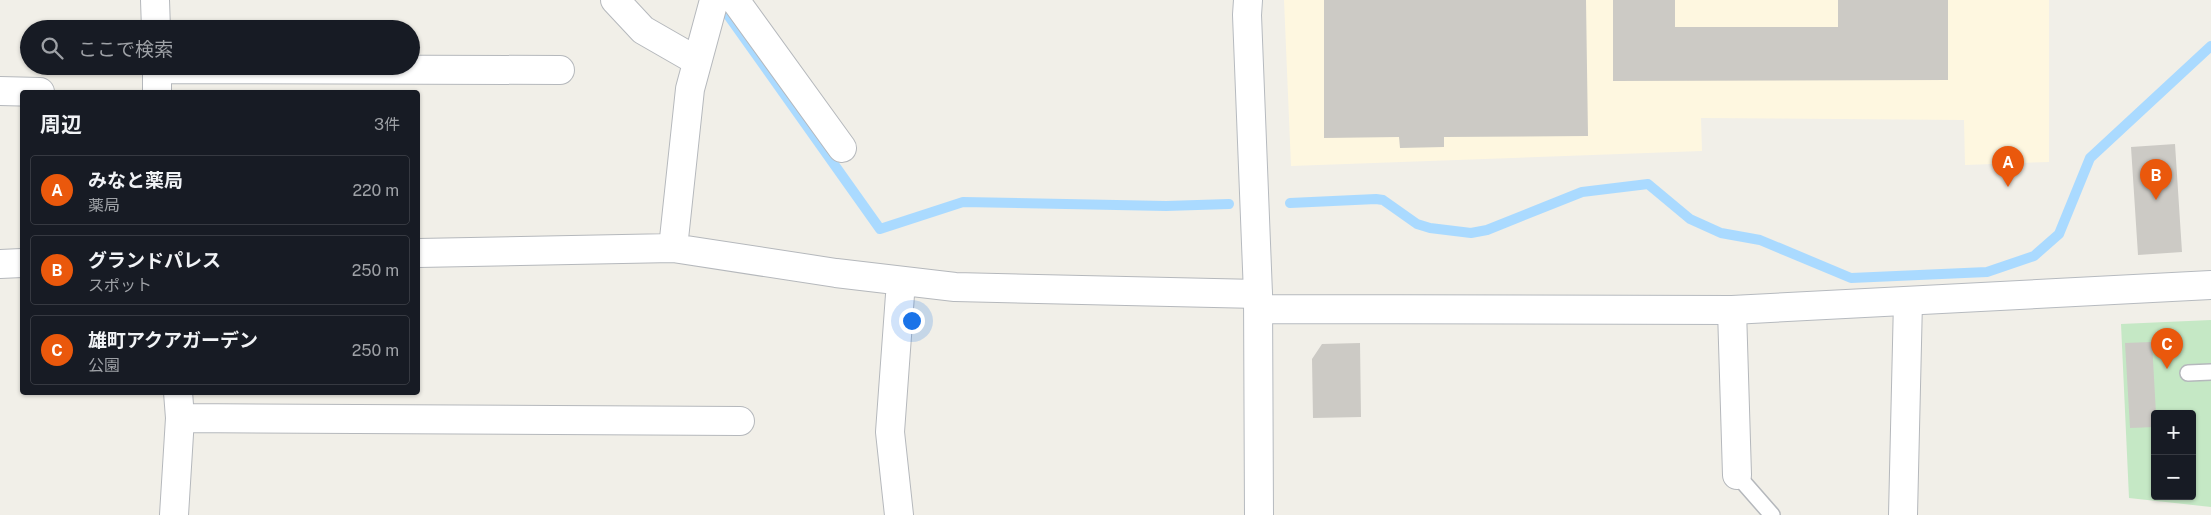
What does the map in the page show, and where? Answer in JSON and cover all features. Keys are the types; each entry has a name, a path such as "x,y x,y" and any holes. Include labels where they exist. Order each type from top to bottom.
{"street":[{"path":"155,0 156,20"},
{"path":"615,0 643,30 697,61"},
{"path":"1248,0 1258,302 1258,515"},
{"path":"672,248 690,89 697,61 721,1 842,148"},
{"path":"420,72 560,70"},
{"path":"157,76 224,75"},
{"path":"0,91 20,92"},
{"path":"420,254 672,248 836,273 955,287 1258,302 1732,310 2211,285"},
{"path":"0,264 20,263"},
{"path":"898,515 890,432 901,281"},
{"path":"1903,515 1908,302"},
{"path":"1732,310 1737,475"},
{"path":"174,515 179,405 740,421"}],"lane":[{"path":"2188,373 2211,372"},
{"path":"1737,475 1772,515"}],"shaded area":[{"path":"1284,0 2049,0 2049,162 1965,165 1964,120 1701,118 1702,151 1291,166"}],"green space":[{"path":"2211,320 2211,507 2129,498 2121,324"}],"building":[{"path":"1324,0 1586,0 1588,136 1444,137 1444,147 1400,148 1399,137 1324,138"},
{"path":"1613,0 1675,0 1675,27 1838,27 1838,0 1948,0 1948,80 1613,81"},
{"path":"2175,144 2182,252 2138,255 2131,147"},
{"path":"2152,342 2156,410 2151,410 2151,427 2130,428 2125,343"},
{"path":"1360,343 1361,417 1313,418 1312,359 1322,344"}],"waterway":[{"path":"718,1 880,229 963,202 1166,206 1229,204"},
{"path":"1290,203 1383,200 1417,224 1430,228 1471,233 1487,230 1582,192 1648,184 1690,219 1721,233 1760,240 1851,278 1987,272 2034,256 2059,234 2090,158 2211,46"}],"place":[{"name":"みなと薬局","path":"2008,187"},
{"name":"グランドパレス","path":"2156,200"},
{"name":"雄町アクアガーデン","path":"2167,369"}]}
